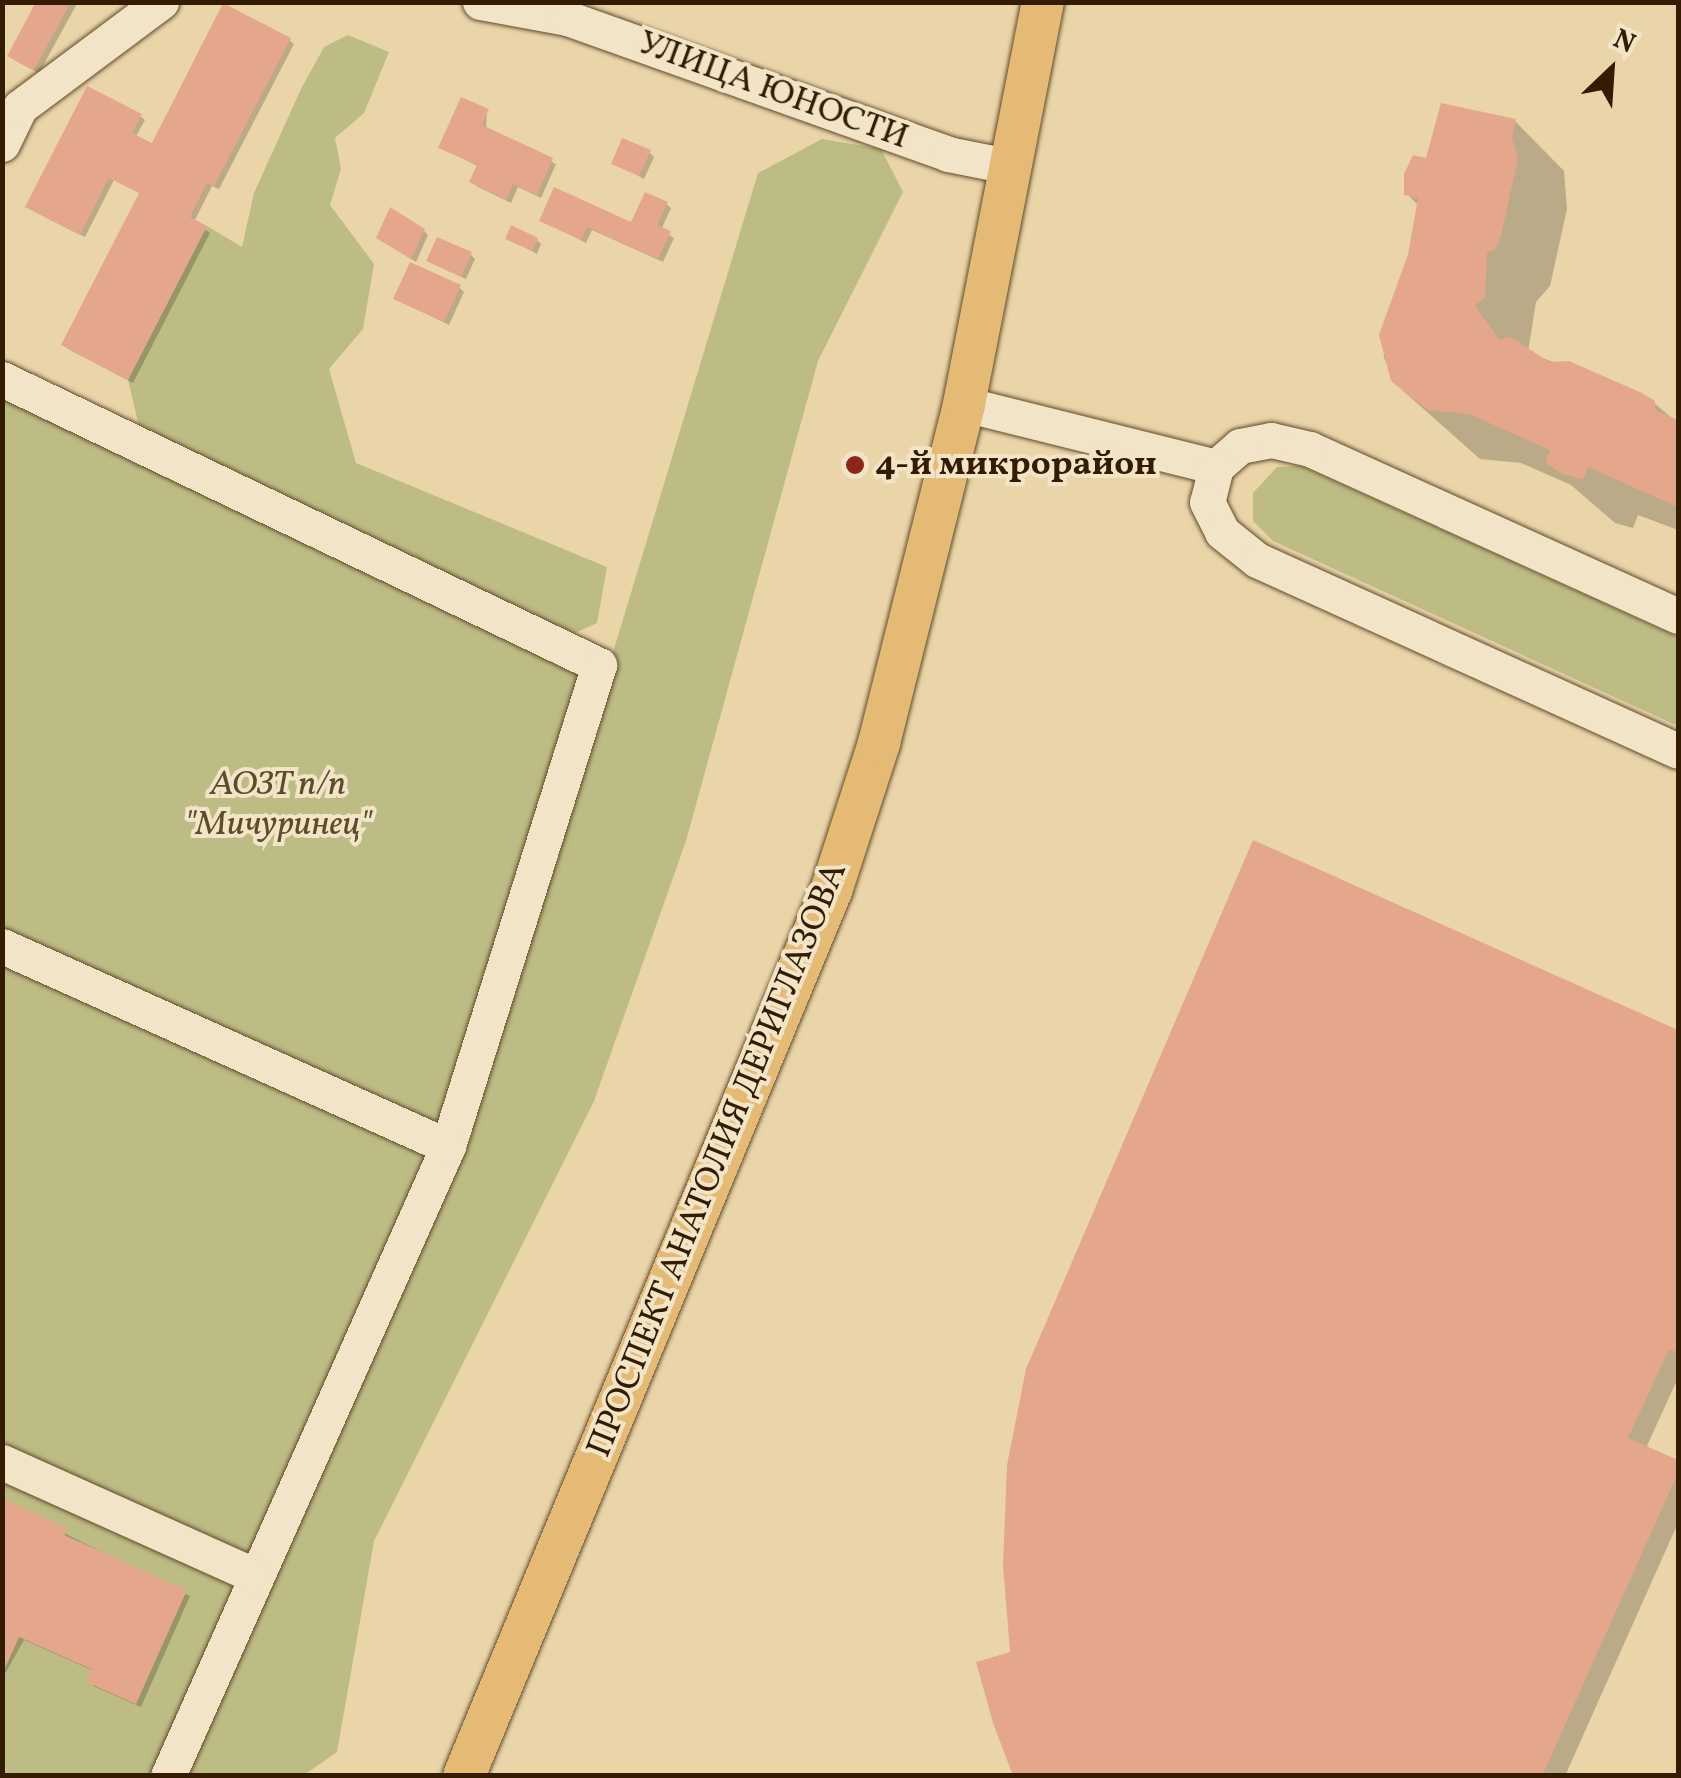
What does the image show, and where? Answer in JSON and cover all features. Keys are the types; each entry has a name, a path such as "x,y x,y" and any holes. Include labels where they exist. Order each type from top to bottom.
{"main road":[{"name":"ПРОСПЕКТ АНАТОЛИЯ ДЕРИГЛАЗОВА","path":"464,1776 831,891 878,743 964,404 1043,2"}],"street":[{"path":"2,144 20,107 161,2"},
{"name":"УЛИЦА ЮНОСТИ","path":"480,2 568,18 948,154 1013,166"},
{"path":"2,379 599,665 448,1146 254,1575 168,1776"},
{"path":"964,404 1216,467"},
{"path":"1678,616 1310,449 1271,440 1240,446 1216,467 1207,502 1222,532 1257,560 1678,751"},
{"path":"2,946 448,1146"},
{"path":"2,1462 254,1575"}],"green space":[{"name":"АОЗТ п/п \"Мичуринец\"","path":"348,35 389,52 364,113 335,138 341,169 330,205 374,264 363,329 329,369 356,463 607,567 597,623 566,637 611,659 758,173 822,139 881,149 903,192 818,361 686,841 594,1101 374,1541 337,1752 304,1775 3,1775 2,370 141,435 128,380 207,226 242,247 254,193 301,89 324,47"},
{"path":"1301,466 1678,637 1678,726 1273,541 1253,521 1253,493 1277,467"}],"building":[{"path":"36,2 71,2 34,70 7,56"},
{"path":"223,3 291,38 214,186 207,183 190,217 207,226 128,380 61,345 139,193 109,178 80,235 25,207 87,86 142,114 132,133 152,143"},
{"path":"461,97 489,109 482,125 553,158 537,195 513,184 506,200 469,182 477,165 438,148"},
{"path":"1441,103 1516,119 1512,138 1518,158 1501,236 1495,250 1487,252 1485,297 1475,305 1499,340 1511,337 1549,362 1569,361 1642,393 1655,401 1655,410 1678,420 1678,507 1588,467 1583,479 1562,474 1545,462 1550,450 1469,414 1428,410 1391,381 1379,335 1408,254 1418,198 1404,195 1404,174 1413,155 1426,158"},
{"path":"622,138 651,150 639,176 611,164"},
{"path":"554,187 631,222 645,192 668,202 657,225 671,231 658,259 587,227 581,240 539,221"},
{"path":"390,207 425,229 411,259 376,238"},
{"path":"511,225 538,238 532,251 505,239"},
{"path":"437,237 472,252 461,277 426,261"},
{"path":"410,262 461,285 444,322 393,299"},
{"path":"1253,840 1678,1030 1678,1353 1669,1349 1628,1438 1678,1460 1678,1473 1542,1776 1013,1776 993,1723 976,1662 1010,1652 1003,1565 1007,1465 1026,1369"},
{"path":"2,1499 68,1528 64,1535 187,1590 136,1704 86,1682 91,1669 19,1637 2,1675"}],"place":[{"name":"4-й микрорайон","path":"855,465"}]}
